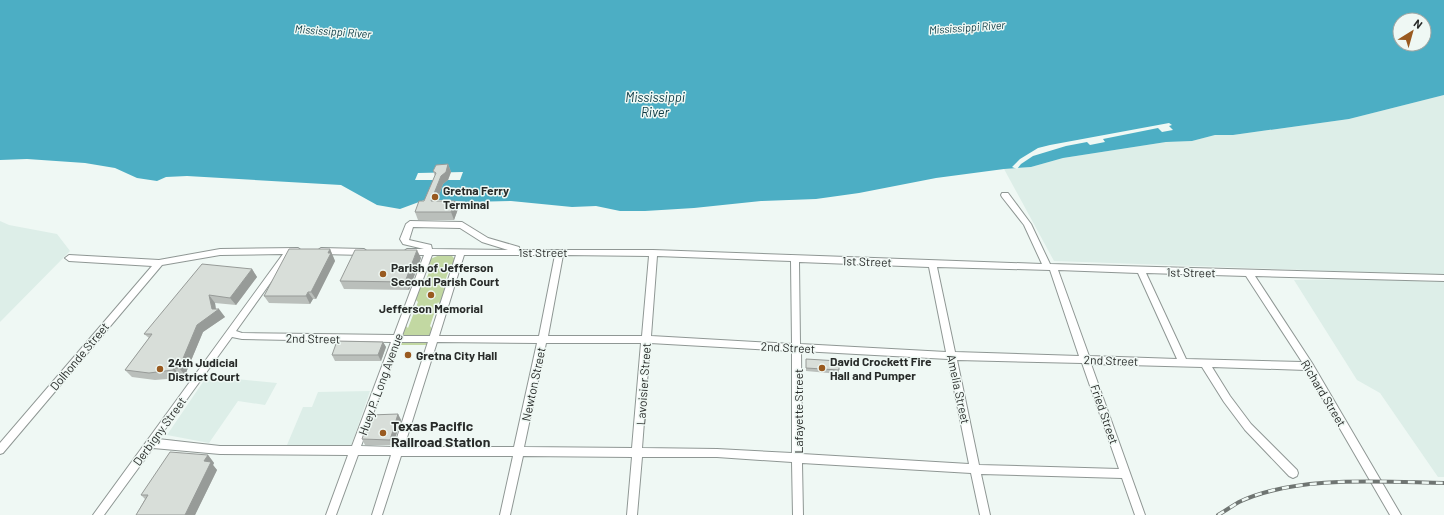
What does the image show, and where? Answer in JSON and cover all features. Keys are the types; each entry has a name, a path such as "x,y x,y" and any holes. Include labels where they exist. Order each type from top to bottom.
{"street":[{"name":"Fried Street","path":"1005,195 1027,224 1050,268 1086,360 1140,515"},
{"path":"429,252 428,247 406,242 404,239 410,224 462,225 485,240 524,252"},
{"name":"Derbigny Street","path":"98,515 290,251"},
{"path":"70,258 159,263 220,252 371,252"},
{"name":"1st Street","path":"402,252 653,253 1050,268 1444,278"},
{"name":"Huey P. Long Avenue","path":"331,515 429,252"},
{"path":"377,515 435,339 461,252"},
{"name":"Newton Street","path":"505,515 560,252"},
{"name":"Lavoisier Street","path":"632,515 653,253"},
{"name":"Lafayette Street","path":"795,259 798,515"},
{"name":"Dolhonde Street","path":"0,450 159,263"},
{"name":"Amelia Street","path":"932,264 985,515"},
{"path":"1141,270 1183,362"},
{"name":"Richard Street","path":"1249,273 1309,366 1396,515"},
{"name":"2nd Street","path":"231,333 242,336 396,339"},
{"path":"396,339 435,339"},
{"name":"2nd Street","path":"435,339 646,339 951,356 1309,366"},
{"path":"1205,363 1227,399 1248,427 1293,473"},
{"path":"151,443 220,450 597,454 638,452 717,453 976,469 1126,474"}],"shaded area":[{"path":"1444,95 1444,275 1054,261 1004,169 1031,167 1063,158 1166,142 1192,141 1215,135 1233,135 1349,119"},
{"path":"0,221 9,225 57,234 70,251 0,322"},
{"path":"1358,279 1444,282 1444,477 1438,477 1380,393 1357,380 1294,280"},
{"path":"207,376 277,383 265,405 238,401 209,443 167,435"},
{"path":"370,391 351,446 287,445 303,407 312,407 318,392"}],"green space":[{"path":"442,254 452,256 456,260 455,268 451,264 443,287 447,292 442,307 438,302 430,326 434,331 430,345 398,345 404,324 408,328 418,302 414,298 420,282 424,285 431,267 427,264 428,260"}],"water":[{"name":"Mississippi River","path":"0,0 1444,0 1444,95 1349,119 1233,135 1215,135 1192,141 1166,142 1063,158 1031,167 936,178 859,193 816,199 761,201 694,208 645,211 620,211 596,206 572,207 511,201 468,202 427,199 400,209 377,205 341,185 187,176 166,177 157,181 137,178 115,168 85,163 27,159 0,160"}],"pier":[{"path":"1169,123 1172,125 1169,126 1173,130 1162,132 1158,128 1103,139 1105,142 1090,145 1087,142 1066,146 1033,156 1021,164 1017,169 1012,167 1020,159 1038,148"},
{"path":"463,172 460,180 415,180 418,173"}],"building":[{"path":"448,164 446,172 441,176 431,201 455,201 451,212 415,212 419,201 424,201 436,173 433,171 436,165"},
{"path":"289,249 330,249 328,253 331,253 311,292 308,292 306,296 264,296"},
{"name":"Parish of Jefferson Second Parish Court","path":"355,250 417,250 405,282 340,281"},
{"path":"202,264 252,269 230,298 209,295 212,309 219,309 197,325 179,368 149,373 125,370 152,334 144,334"},
{"path":"337,341 383,342 378,355 332,355"},
{"path":"806,359 839,361 839,370 806,368"},
{"name":"Texas Pacific Railroad Station","path":"398,414 390,440 362,439 370,415"},
{"path":"170,452 208,455 204,461 211,462 185,515 136,515 148,495 141,495"}],"railway":[{"path":"1218,515 1239,502 1262,493 1313,484 1367,481 1444,483"}],"place":[{"name":"Gretna Ferry Terminal","path":"435,197"},
{"name":"Parish of Jefferson Second Parish Court","path":"383,274"},
{"name":"Jefferson Memorial","path":"431,295"},
{"name":"Gretna City Hall","path":"408,355"},
{"name":"David Crockett Fire Hall and Pumper","path":"822,368"},
{"name":"24th Judicial District Court","path":"160,369"},
{"name":"Texas Pacific Railroad Station","path":"383,433"}]}
